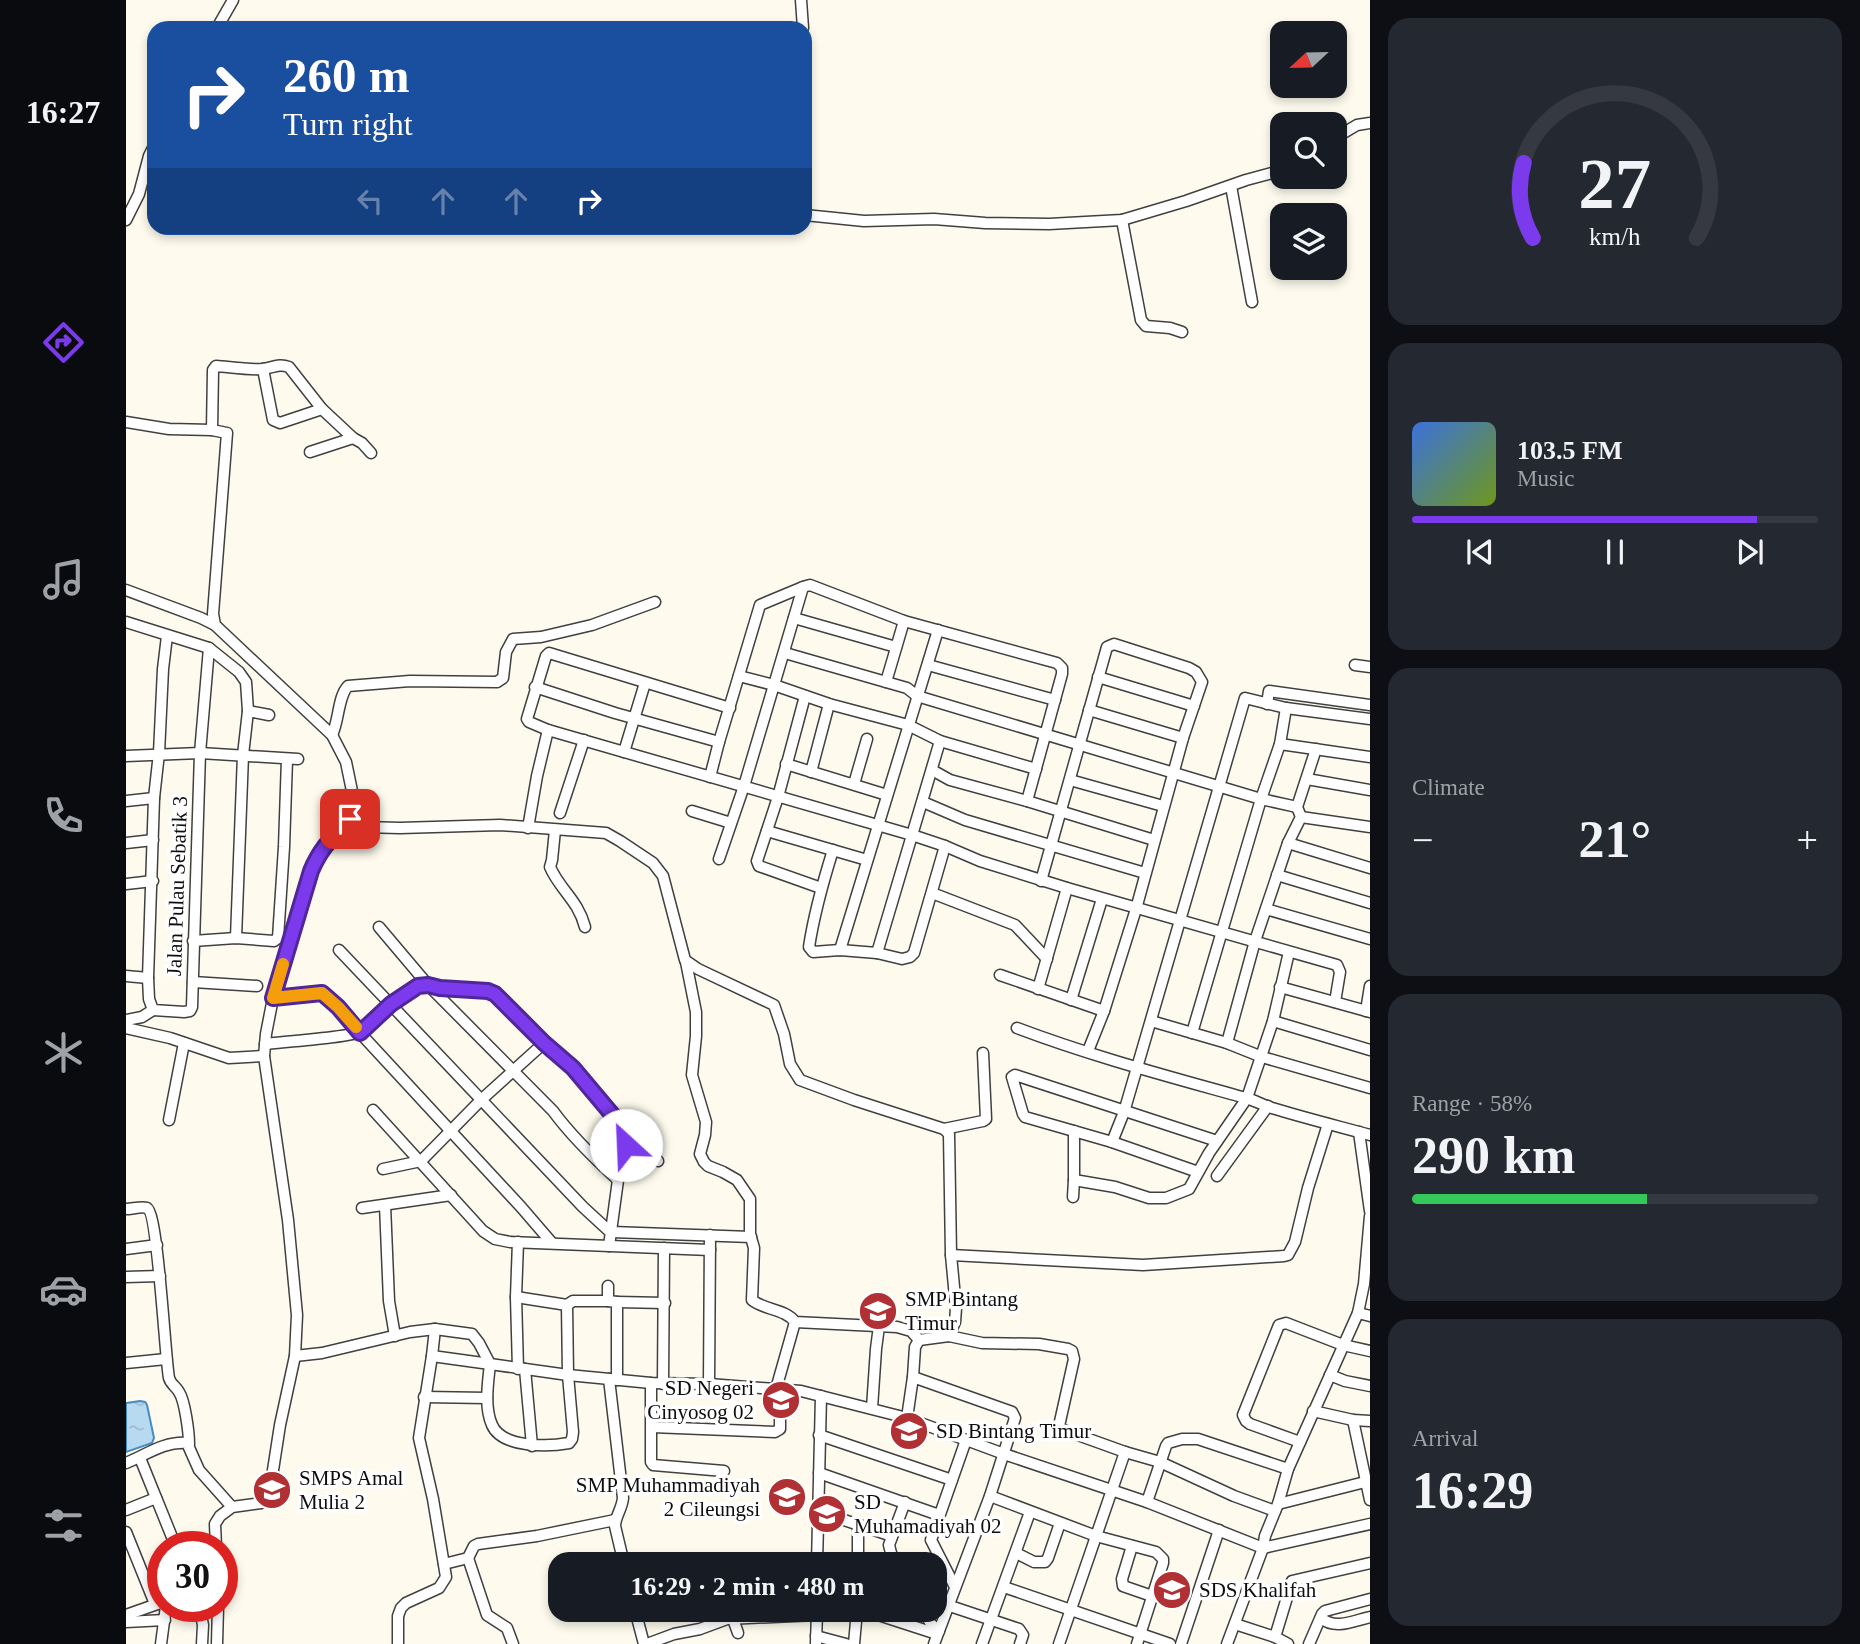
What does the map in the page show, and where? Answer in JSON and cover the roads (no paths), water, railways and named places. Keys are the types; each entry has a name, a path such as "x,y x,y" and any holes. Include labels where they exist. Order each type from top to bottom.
{"street":[{"path":"221,21 233,0"},
{"path":"801,0 802,21"},
{"path":"1347,131 1357,125 1370,123"},
{"path":"126,219 139,194 147,164"},
{"path":"812,216 864,221 934,219 1049,224 1122,220 1270,174"},
{"path":"1231,186 1252,302"},
{"path":"1122,220 1141,320 1146,326 1182,332"},
{"path":"212,430 213,370 216,366 263,369 283,365 289,367 322,409 371,453"},
{"path":"263,369 273,420 280,423 322,409"},
{"path":"126,422 169,429 227,433 215,625"},
{"path":"310,452 353,438"},
{"path":"710,777 760,605 810,585 904,621 1057,663 1062,668 1062,674 1027,801"},
{"path":"719,859 744,786 803,587"},
{"path":"126,590 215,625 332,735 345,760 351,781 352,814 330,838 315,860 273,998 265,1044 264,1056 288,1220 298,1315 295,1356 280,1425 269,1496 263,1503 232,1507 215,1522 215,1531"},
{"path":"332,735 344,690 351,685 410,681 497,682 503,678 506,652 513,639 541,637 592,625 655,602"},
{"path":"794,618 896,647"},
{"path":"886,682 904,621"},
{"path":"126,622 209,648 244,677 248,711 243,755 236,938"},
{"path":"839,950 938,630"},
{"path":"126,1020 142,1017 153,1010 149,999 148,978 154,798 167,636"},
{"path":"1041,881 1107,646 1114,644 1193,670 1202,682 1182,738 1136,909 1104,1011 1088,1051"},
{"name":"Jalan Pulau Sebatik 3","path":"153,1010 180,1012 188,1011 192,1007 200,753 209,648"},
{"path":"730,708 549,653 527,721 548,730 912,835 1041,881 1337,965 1340,972 1335,1002"},
{"path":"785,653 907,688 917,696 1299,812 1370,827"},
{"path":"928,664 1055,700"},
{"path":"1355,665 1370,667"},
{"path":"740,676 908,725 940,741 1036,769"},
{"path":"1098,677 1195,706"},
{"path":"624,752 645,683"},
{"path":"536,687 719,742"},
{"path":"1266,704 1269,691 1370,705"},
{"path":"805,696 778,797 757,861 759,866 821,888"},
{"path":"1112,1142 1124,1112 1245,698 1286,708 1370,719"},
{"path":"811,772 830,704"},
{"path":"1192,1033 1261,799 1280,744 1286,708"},
{"path":"1089,710 1182,738"},
{"path":"248,711 269,715"},
{"path":"528,828 548,730"},
{"path":"853,784 867,738"},
{"path":"560,813 584,740"},
{"path":"877,953 940,741"},
{"path":"1280,744 1370,757"},
{"path":"1227,1044 1255,941 1299,812 1315,749"},
{"path":"126,756 200,753 292,759 279,936 274,941 236,938 193,941"},
{"path":"786,764 887,794"},
{"path":"932,770 950,780 1154,840"},
{"path":"1307,779 1370,790"},
{"path":"1070,780 1163,806"},
{"path":"126,801 154,798"},
{"path":"923,802 965,820 1145,873"},
{"path":"692,811 731,823"},
{"path":"345,824 400,828 500,825 606,833 621,841 653,863 665,881 683,958 698,969 773,1003 777,1008 791,1068 801,1081 944,1129 986,1119 983,1053"},
{"path":"555,830 550,866 558,883 575,903 585,927"},
{"path":"767,831 867,860"},
{"path":"126,843 153,841"},
{"path":"1288,843 1370,868"},
{"path":"833,850 821,888 809,947 813,952 839,950 877,953 902,959 912,955 945,846"},
{"path":"1277,874 1370,903"},
{"path":"126,884 153,881"},
{"path":"1038,989 1067,888"},
{"path":"932,893 1017,926 1047,959"},
{"path":"1071,1000 1102,898"},
{"path":"1266,909 1370,939"},
{"path":"379,927 428,985 618,1180"},
{"path":"340,950 591,1216 612,1231 751,1237"},
{"path":"1074,1180 1160,1199 1189,1189 1217,1141 1247,1098 1273,1021 1289,952"},
{"path":"686,961 696,1012 692,1075 706,1122 701,1156 708,1166 734,1178 751,1201 751,1237 754,1248 752,1300 765,1308 790,1316 795,1322 907,1329 919,1340"},
{"path":"1000,975 1104,1011"},
{"path":"126,976 148,978"},
{"path":"193,982 257,986"},
{"path":"265,1044 360,1033 391,1004 413,988 423,985 488,991 495,994 573,1068 626,1131 609,1246"},
{"path":"1280,987 1368,1012 1370,986"},
{"path":"273,998 322,993 338,1007 552,1243"},
{"path":"1151,1021 1370,1088"},
{"path":"1273,1021 1370,1050"},
{"path":"126,1028 229,1058 264,1056"},
{"path":"1017,1028 1137,1068 1370,1135"},
{"path":"169,1120 184,1043"},
{"path":"383,1170 421,1161 481,1100 544,1043"},
{"path":"1198,1172 1112,1142 1025,1117 1012,1077 1015,1075 1217,1141"},
{"path":"1217,1176 1268,1107"},
{"path":"373,1110 490,1236 502,1241 710,1250"},
{"path":"951,1255 1143,1265 1288,1255 1295,1241 1328,1125"},
{"path":"944,1129 950,1136 951,1255 956,1308 955,1322 949,1336"},
{"path":"1073,1197 1074,1131"},
{"path":"1359,1132 1370,1211"},
{"path":"626,1145 658,1161"},
{"path":"362,1208 451,1195"},
{"path":"385,1205 389,1301 395,1336"},
{"path":"126,1209 150,1210 157,1245 170,1383 181,1395 189,1444 197,1467 232,1507"},
{"path":"1227,1644 1289,1469 1358,1313 1364,1284 1370,1216"},
{"path":"709,1384 710,1235"},
{"path":"518,1242 516,1297 532,1446"},
{"path":"126,1249 157,1245"},
{"path":"663,1384 664,1248"},
{"path":"126,1277 160,1276"},
{"path":"608,1286 612,1301 613,1380 623,1498 615,1520 622,1552"},
{"path":"516,1297 567,1305 573,1301 665,1303"},
{"path":"295,1356 322,1353 435,1329 469,1333 479,1343 490,1364 487,1398 491,1425 496,1431 502,1436 532,1446 569,1443 573,1432 568,1375 567,1305"},
{"path":"1358,1313 1370,1316"},
{"path":"652,1427 775,1432 780,1429 778,1389 795,1322"},
{"path":"1300,1442 1250,1424 1243,1415 1279,1325 1286,1323 1343,1345 1370,1351"},
{"path":"872,1408 880,1326"},
{"path":"398,1644 398,1616 401,1608 405,1603 439,1588 446,1577 433,1499 419,1438 435,1329"},
{"path":"919,1340 949,1336 982,1343 1039,1344 1072,1351 1074,1359 1059,1428 1160,1462 1234,1496 1277,1508 1366,1482"},
{"path":"907,1418 915,1347 919,1340"},
{"path":"432,1356 613,1380 801,1391 907,1418 1147,1502 1263,1548 1370,1524"},
{"path":"126,1363 166,1359"},
{"path":"1330,1375 1370,1387"},
{"path":"897,1622 937,1636 990,1496 1016,1418 1012,1412 913,1377"},
{"path":"651,1383 653,1465 724,1471"},
{"path":"817,1552 821,1396"},
{"path":"424,1397 487,1398"},
{"path":"1313,1411 1370,1421"},
{"path":"1353,1420 1370,1500"},
{"path":"819,1435 952,1480"},
{"path":"1147,1502 1168,1443 1188,1438 1289,1469"},
{"path":"955,1587 931,1541 966,1440"},
{"path":"126,1463 156,1448 189,1444"},
{"path":"1059,1644 1125,1452"},
{"path":"140,1458 169,1531"},
{"path":"818,1473 939,1515"},
{"path":"990,1496 1096,1536 1156,1552 1163,1559 1162,1568 1139,1639"},
{"path":"126,1510 156,1499"},
{"path":"891,1552 889,1545 905,1502"},
{"path":"817,1511 892,1536"},
{"path":"982,1644 1030,1512"},
{"path":"513,1644 506,1628 487,1615 468,1558 474,1546 615,1520"},
{"path":"1016,1553 1034,1562 1045,1562 1060,1523"},
{"path":"858,1524 858,1552"},
{"path":"1181,1644 1219,1530"},
{"path":"126,1532 147,1575"},
{"path":"1132,1546 1122,1578 1123,1586 1152,1596"},
{"path":"444,1564 468,1558"},
{"path":"1275,1637 1292,1581 1370,1563"},
{"path":"1004,1587 1071,1610 1139,1639 1170,1644"},
{"path":"1310,1644 1325,1611 1370,1599"},
{"path":"950,1606 1019,1629 1023,1635 1020,1644"},
{"path":"126,1615 147,1608"},
{"path":"1321,1618 1337,1625 1370,1617"},
{"path":"126,1622 147,1620"},
{"path":"161,1644 164,1622"},
{"path":"202,1622 202,1644"},
{"path":"217,1644 218,1622"},
{"path":"639,1622 645,1644 716,1622"},
{"path":"732,1622 738,1633"},
{"path":"817,1622 816,1640 846,1644"},
{"path":"854,1644 856,1622"},
{"path":"1235,1624 1288,1644"}],"water":[{"path":"140,1401 147,1405 154,1438 152,1443 126,1452 126,1403"}],"place":[{"name":"SMP Bintang Timur","path":"878,1311"},
{"name":"SD Negeri Cinyosog 02","path":"781,1400"},
{"name":"SD Bintang Timur","path":"909,1431"},
{"name":"SMPS Amal Mulia 2","path":"272,1490"},
{"name":"SMP Muhammadiyah 2 Cileungsi","path":"787,1497"},
{"name":"SD Muhamadiyah 02","path":"827,1514"},
{"name":"SDS Khalifah","path":"1172,1590"}]}
